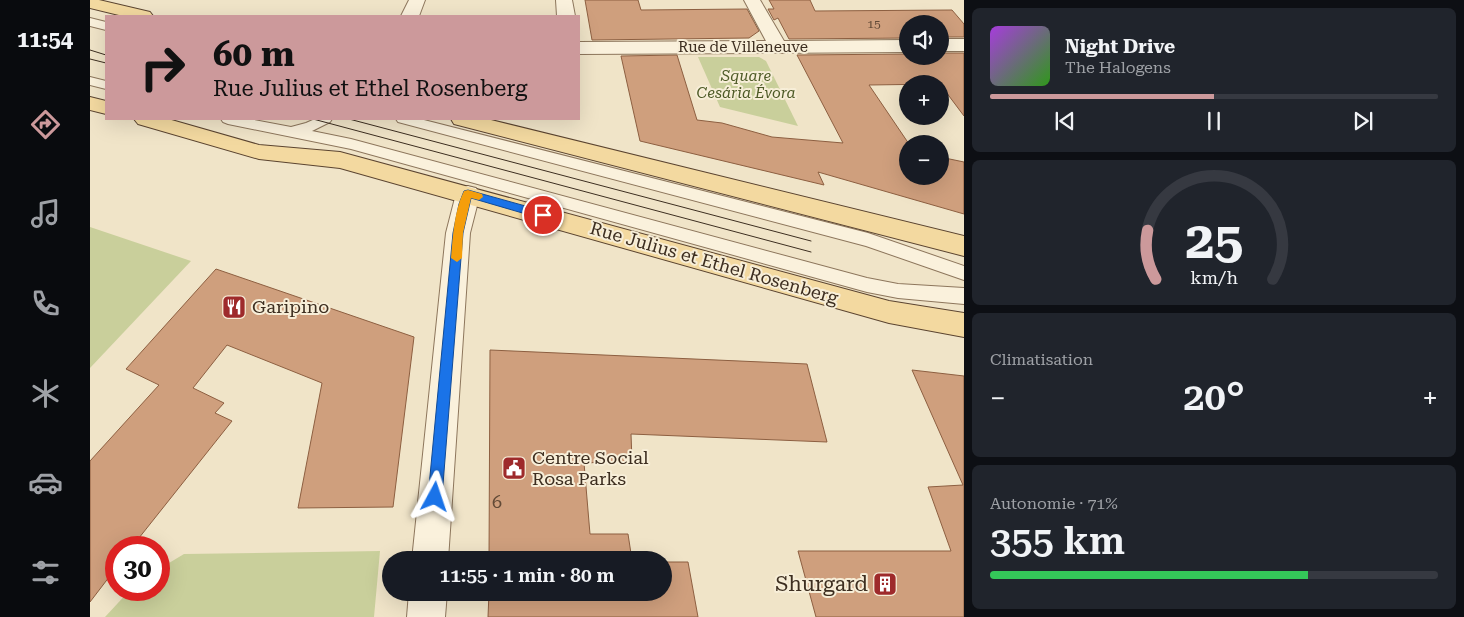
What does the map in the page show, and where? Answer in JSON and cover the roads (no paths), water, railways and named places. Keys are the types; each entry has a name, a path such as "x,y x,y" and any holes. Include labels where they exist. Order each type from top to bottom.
{"main road":[{"path":"90,3 140,15"},
{"path":"90,103 105,108"},
{"name":"Rue Julius et Ethel Rosenberg","path":"148,120 258,152 340,160 889,312 964,325"},
{"path":"465,120 964,246"}],"street":[{"path":"410,15 417,0"},
{"path":"564,0 566,15"},
{"path":"752,0 778,48"},
{"path":"949,45 964,44"},
{"name":"Rue de Villeneuve","path":"580,48 899,46"},
{"path":"431,551 458,233 468,194"},
{"path":"426,617 427,601"}],"lane":[{"path":"90,22 105,26"},
{"path":"90,81 105,85"},
{"path":"232,120 360,147 867,285 964,296"},
{"path":"285,132 311,127 323,120"},
{"path":"407,120 868,240 964,273"}],"tram line":[{"path":"90,50 105,55"},
{"path":"90,59 105,63"},
{"path":"317,120 811,252"},
{"path":"353,120 811,241"}],"place":[{"name":"Garipino","path":"234,307"},
{"name":"Centre Social Rosa Parks","path":"514,468"},
{"name":"Shurgard","path":"885,584"}],"park label":[{"name":"Square Cesária Évora","path":"746,84"}]}
